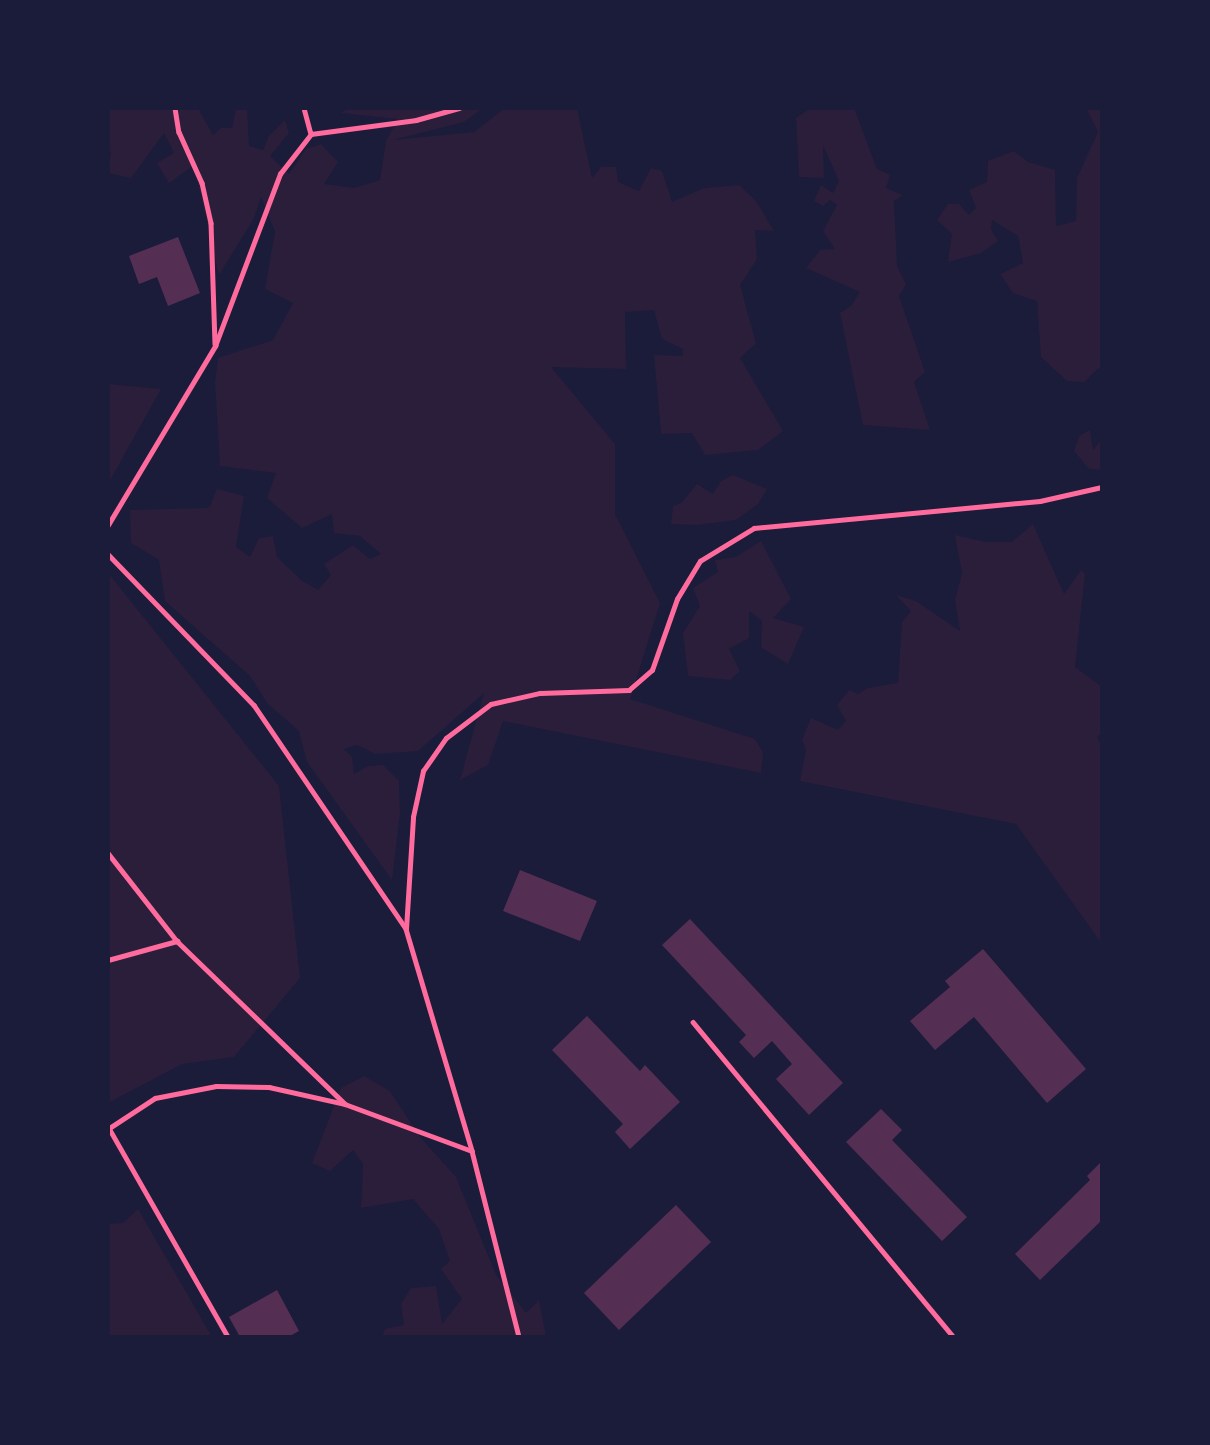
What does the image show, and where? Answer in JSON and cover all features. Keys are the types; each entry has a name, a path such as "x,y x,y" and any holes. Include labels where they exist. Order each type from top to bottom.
{"lane":[{"path":"175,108 179,132 202,183 211,223 215,346"},
{"path":"304,108 311,134"},
{"path":"108,525 215,346 280,174 311,134 416,120 459,108"},
{"path":"406,929 413,817 423,771 446,738 491,704 540,693 629,690 652,670 677,600 700,561 754,528 1040,501 1102,487"},
{"path":"108,554 254,705 406,929 472,1151 519,1337"},
{"path":"108,853 177,941 345,1104"},
{"path":"108,960 177,941"},
{"path":"693,1022 954,1337"},
{"path":"228,1337 109,1129 155,1098 216,1086 269,1088 345,1104 472,1151"}],"shaded area":[{"path":"108,108 198,108 213,135 221,128 232,128 236,108 247,108 249,146 263,150 269,136 285,120 289,133 270,156 289,174 306,149 321,144 338,162 324,184 354,188 380,180 386,141 398,119 341,113 349,108 483,108 464,122 393,140 474,132 505,108 577,108 592,178 601,167 616,167 618,182 639,191 651,168 662,171 672,202 704,188 739,185 756,201 774,231 755,230 757,259 740,285 756,343 740,358 783,431 758,450 705,455 692,433 661,434 654,355 683,356 683,349 662,339 654,310 625,312 626,369 551,367 615,444 615,514 660,603 630,699 755,739 763,752 761,773 503,721 488,765 460,780 484,693 418,751 375,754 357,745 344,749 352,757 354,774 368,766 383,765 399,781 400,813 392,880 307,762 299,731 267,703 250,676 165,601 159,560 131,543 130,510 209,508 217,489 244,496 236,547 250,557 259,538 273,536 277,557 301,580 318,590 331,575 324,564 353,545 370,559 381,554 360,536 334,533 332,514 302,528 267,498 276,473 220,466 215,382 218,358 273,340 293,303 265,289 275,232 261,197 253,220 219,275 194,165 169,183 157,163 174,153 164,133 131,178 108,173 111,151 108,151"},
{"path":"811,108 854,108 877,169 890,175 886,188 903,195 894,201 897,266 906,284 899,296 925,372 914,382 930,430 863,425 840,313 851,306 860,292 806,268 820,250 835,249 823,231 837,205 830,200 823,206 814,201 821,185 833,193 839,181 823,145 824,178 799,177 796,118"},
{"path":"1086,108 1102,108 1102,365 1084,382 1067,381 1041,357 1037,301 1013,293 1000,274 1023,263 1018,236 992,220 991,229 998,241 981,253 948,262 952,234 937,220 948,204 959,204 969,215 976,208 969,190 987,182 988,161 1014,151 1028,162 1055,170 1056,226 1076,221 1077,178 1098,132"},
{"path":"108,384 161,389 108,484"},
{"path":"1090,430 1093,450 1102,439 1102,470 1089,469 1074,451 1079,436"},
{"path":"733,475 767,489 758,504 736,520 697,525 671,524 673,506 681,503 697,484 713,494 721,481"},
{"path":"1033,524 1064,594 1081,570 1085,574 1075,667 1102,687 1102,734 1097,736 1102,748 1102,944 1016,824 800,781 806,750 802,740 811,718 838,730 846,721 837,705 849,690 858,694 868,688 898,683 902,622 911,611 896,595 916,601 960,631 955,600 962,573 955,535 986,542 1012,542"},
{"path":"761,541 791,599 773,618 804,627 788,664 761,647 762,621 749,611 749,638 729,649 740,671 730,680 688,676 683,633 700,606 693,588 718,572 715,560 736,557"},
{"path":"108,573 279,786 300,978 234,1057 182,1064 108,1103"},
{"path":"364,1076 390,1091 420,1137 456,1177 496,1275 526,1313 539,1300 546,1337 382,1337 385,1329 404,1325 401,1304 411,1288 436,1286 442,1324 462,1299 441,1269 450,1261 439,1229 413,1199 361,1208 363,1164 353,1150 330,1171 312,1163 341,1088"},
{"path":"138,1209 212,1337 108,1337 108,1224 123,1223"}],"building":[{"path":"178,237 200,293 168,306 157,277 139,284 129,256"},
{"path":"520,870 597,901 580,941 503,911"},
{"path":"690,919 843,1083 809,1115 776,1079 792,1064 772,1041 754,1058 739,1042 746,1035 662,945"},
{"path":"983,949 1086,1069 1047,1103 974,1017 935,1050 910,1021 950,987 945,981"},
{"path":"587,1016 640,1071 645,1065 680,1102 630,1149 615,1132 623,1124 552,1050"},
{"path":"881,1109 902,1130 892,1140 967,1217 942,1241 846,1142"},
{"path":"1102,1161 1102,1220 1040,1280 1015,1254 1090,1180 1087,1176"},
{"path":"676,1205 711,1242 619,1330 584,1293"},
{"path":"277,1290 299,1331 288,1337 240,1337 229,1317"}]}
